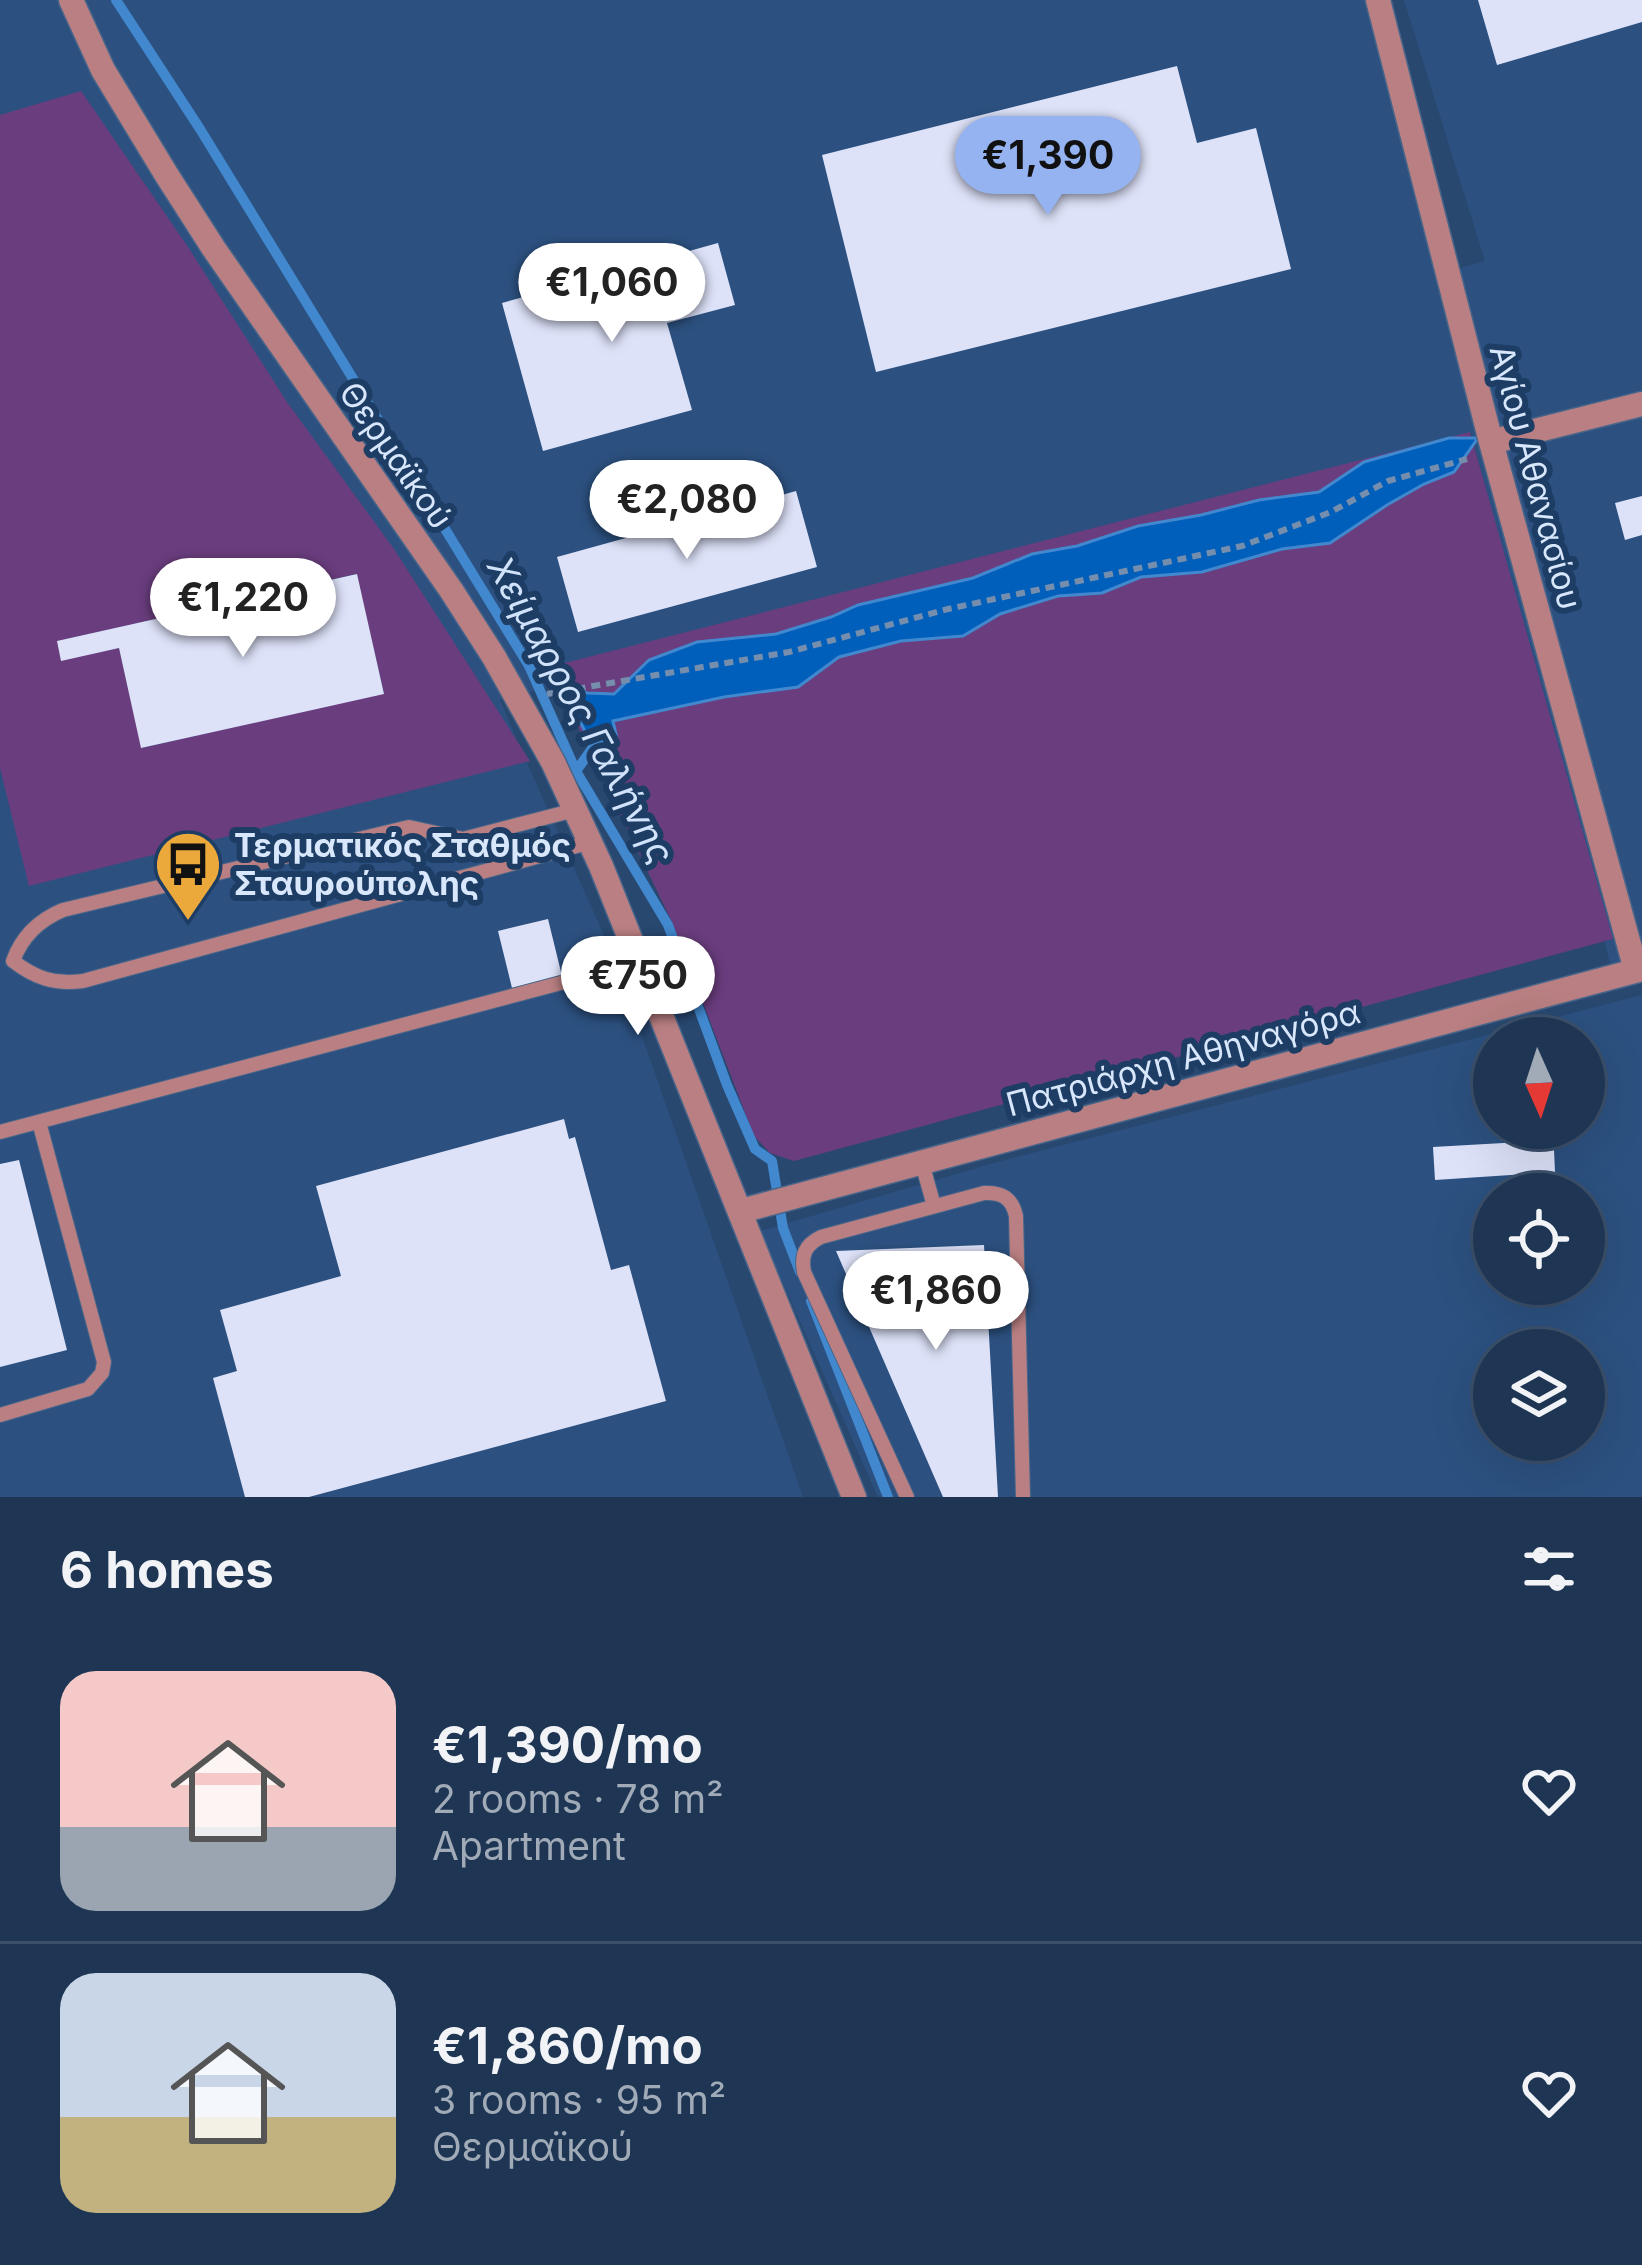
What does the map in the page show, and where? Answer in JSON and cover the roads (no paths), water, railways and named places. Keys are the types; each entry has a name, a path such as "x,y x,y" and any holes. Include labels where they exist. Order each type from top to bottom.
{"street":[{"name":"Αγίου Αθανασίου","path":"1378,0 1492,447 1639,969"},
{"name":"Θερμαϊκού","path":"77,1 88,40 114,89 214,249 451,590 518,699 591,842 854,1497"},
{"path":"1492,447 1642,404"},
{"name":"Πατριάρχη Αθηναγόρα","path":"741,1211 1639,969"}],"lane":[{"path":"575,810 463,839 409,827 63,910 31,930 14,961 43,979 83,981 591,842"},
{"path":"0,1132 640,962"},
{"path":"0,1415 88,1389 97,1382 104,1362 39,1122"},
{"path":"922,1162 934,1206"},
{"path":"907,1497 802,1261 805,1250 821,1237 996,1192 1006,1196 1016,1216 1023,1497"}],"water":[{"path":"1449,438 1478,438 1454,472 1387,505 1330,543 1282,549 1202,572 1141,577 1102,593 1058,596 1000,614 963,636 901,641 839,657 798,687 613,721 618,743 605,770 561,685 614,694 649,660 697,642 776,634 858,605 973,578 1032,554 1077,546 1138,526 1319,492 1364,462"}],"waterway":[{"name":"Χείμαρρος Γαλήνης","path":"116,0 529,666 576,771 668,925 755,1149 772,1161 783,1228 800,1272"},
{"path":"576,771 602,735"},
{"name":"Χείμαρρος Γαλήνης","path":"811,1301 888,1497"}],"place":[{"name":"Τερματικός Σταθμός Σταυρούπολης","path":"188,923"}]}
